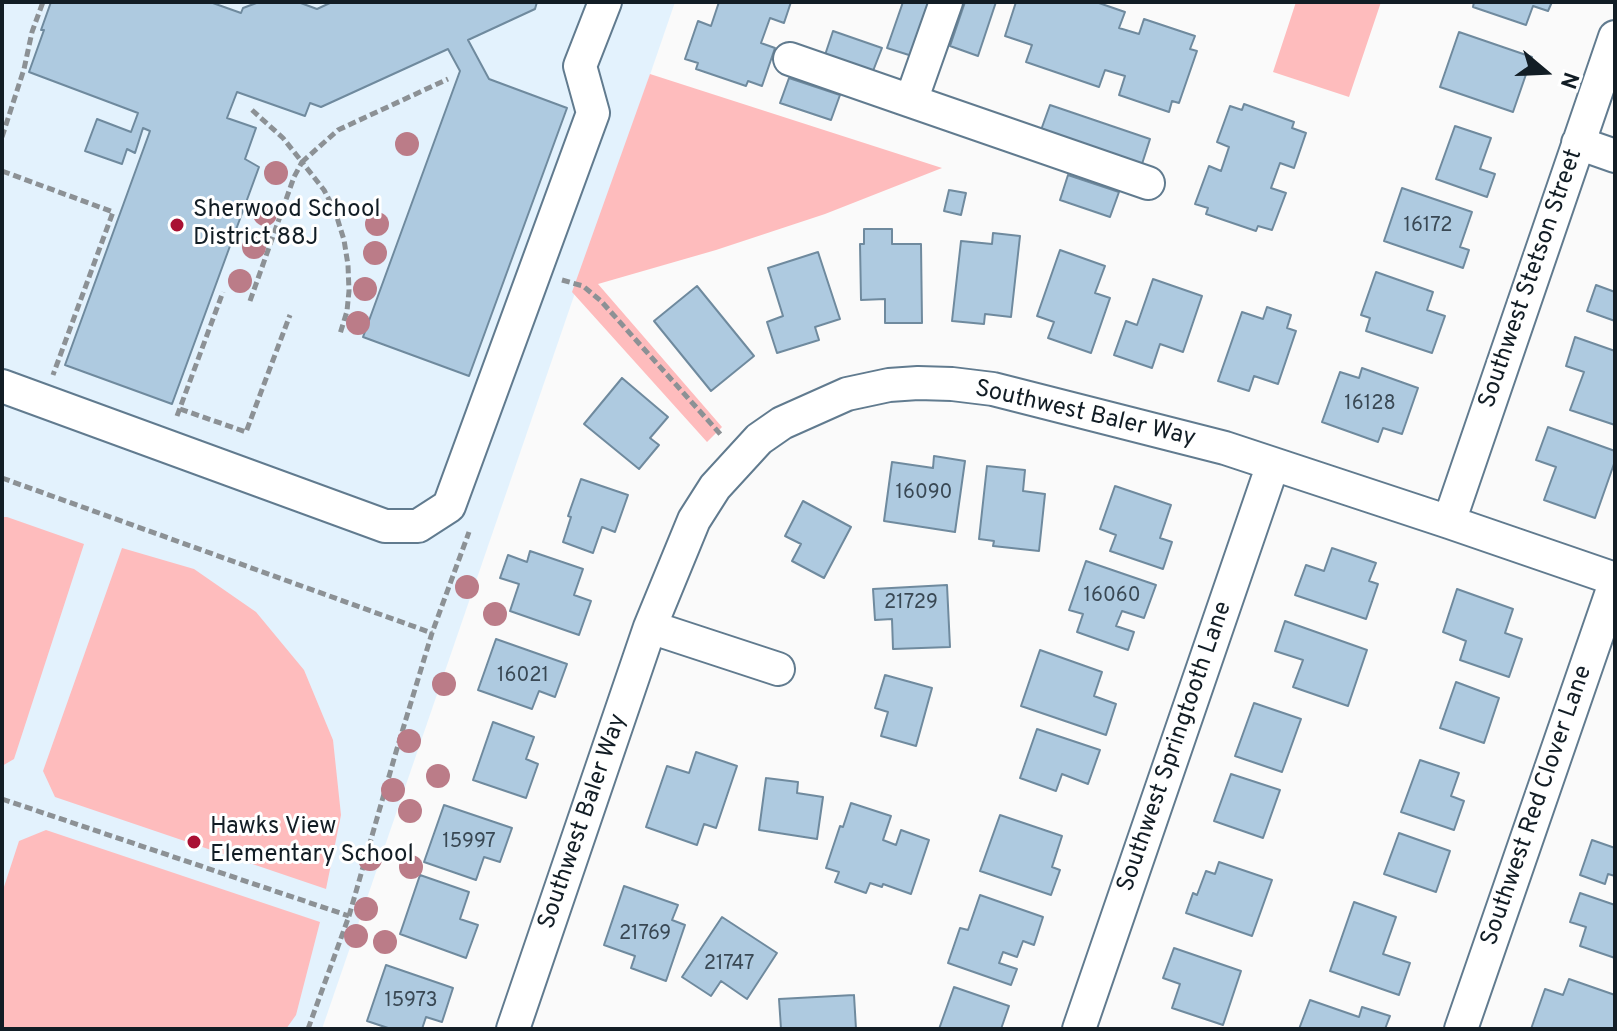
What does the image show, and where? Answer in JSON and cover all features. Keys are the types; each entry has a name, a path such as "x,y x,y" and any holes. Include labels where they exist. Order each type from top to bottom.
{"street":[{"path":"2,386 385,526 418,526 449,506 593,113 580,66 605,2"},
{"path":"911,101 946,2"},
{"name":"Southwest Stetson Street","path":"1449,522 1615,37"},
{"path":"790,59 1148,183"},
{"path":"1578,143 1615,156"},
{"name":"Southwest Baler Way","path":"513,1029 650,627 694,520 715,487 759,439 782,423 847,394 889,385 918,383 993,389 1225,448 1615,581"},
{"name":"Southwest Springtooth Lane","path":"1079,1029 1273,464"},
{"name":"Southwest Red Clover Lane","path":"1461,1029 1615,581"},
{"path":"650,627 778,669"}],"path":[{"path":"2,137 43,2"},
{"path":"250,301 302,162 338,130 448,79"},
{"path":"252,110 283,138 324,190 335,211 348,265 347,311 340,334"},
{"path":"2,171 113,212 52,377"},
{"path":"561,279 583,286 601,301 742,457"},
{"path":"175,421 223,292"},
{"path":"180,409 246,432 290,315"},
{"path":"2,478 432,633"},
{"path":"308,1029 349,916 432,633 470,530"},
{"path":"2,799 349,916"}],"shaded area":[{"name":"Sherwood School District 88J","path":"2,2 675,2 322,1029 2,1029"},
{"path":"1296,2 1381,2 1349,97 1273,72"},
{"path":"650,74 942,168 825,214 598,284 722,427 707,442 572,292"},
{"path":"2,517 84,544 14,759 2,766"},
{"path":"122,548 194,569 256,612 304,670 333,740 341,815 326,889 55,797 43,771"},
{"path":"46,830 320,922 296,1015 286,1029 2,1029 2,893 19,841"}],"building":[{"name":"Sherwood School District 88J","path":"51,2 210,2 241,13 243,8 259,2 298,2 317,9 332,2 537,2 535,9 468,40 489,79 567,108 469,376 363,337 460,71 448,49 321,107 310,103 305,116 237,92 227,118 256,128 245,159 259,167 172,404 65,365 150,131 143,128 135,153 127,149 122,164 85,151 97,119 131,132 138,113 29,72"},
{"path":"719,2 791,2 784,23 770,18 761,43 775,48 762,86 748,81 746,86 696,69 698,63 685,59 698,21 711,26"},
{"path":"903,2 930,2 912,56 887,48"},
{"path":"965,2 996,2 978,56 950,46"},
{"path":"1016,2 1096,2 1125,12 1119,28 1139,34 1144,19 1195,36 1190,49 1197,51 1179,103 1172,101 1169,112 1119,95 1125,76 1105,70 1099,87 1026,62 1032,45 1005,36"},
{"path":"1474,2 1552,2 1548,11 1533,6 1526,25 1473,7"},
{"path":"833,31 882,48 873,71 825,55"},
{"path":"1459,32 1532,57 1513,112 1440,87"},
{"path":"789,78 840,95 831,120 780,103"},
{"path":"1244,104 1294,122 1292,128 1306,133 1294,168 1280,163 1271,188 1286,193 1272,230 1258,226 1256,231 1206,214 1208,208 1195,204 1209,166 1221,171 1229,147 1217,142 1230,106 1242,110"},
{"path":"1050,105 1150,139 1142,164 1041,130"},
{"path":"1455,126 1491,138 1480,169 1495,174 1487,197 1436,179"},
{"path":"1068,175 1119,192 1110,217 1060,200"},
{"path":"1402,188 1472,212 1460,247 1469,250 1463,268 1384,241"},
{"path":"949,190 966,193 961,215 944,211"},
{"path":"864,229 892,229 892,244 921,244 922,323 885,323 885,299 861,300 860,244 864,244"},
{"path":"993,233 1020,236 1011,317 985,314 984,324 952,321 961,241 992,244"},
{"path":"1060,250 1105,266 1095,293 1110,298 1091,353 1048,338 1054,322 1037,316"},
{"path":"818,252 840,319 815,327 819,340 777,353 767,322 783,316 768,268"},
{"path":"1376,272 1433,292 1427,310 1445,316 1432,353 1366,331 1370,318 1361,315"},
{"path":"1153,279 1202,296 1183,352 1160,344 1152,368 1114,355 1126,321 1137,325"},
{"path":"1596,285 1615,292 1615,321 1587,311"},
{"path":"697,286 754,356 711,391 654,321"},
{"path":"1267,307 1291,315 1287,328 1296,331 1278,384 1254,376 1249,391 1218,381 1242,312 1263,319"},
{"path":"1575,337 1615,351 1615,425 1570,410 1584,372 1566,366"},
{"path":"1362,368 1418,388 1402,434 1383,428 1378,442 1322,422 1340,372 1359,378"},
{"path":"622,378 668,417 650,438 659,445 639,469 584,424"},
{"path":"1548,427 1615,451 1615,461 1595,518 1544,500 1556,467 1536,460"},
{"path":"934,456 965,461 955,532 884,521 892,462 933,468"},
{"path":"987,466 1025,470 1023,491 1045,494 1039,551 993,546 994,541 979,539"},
{"path":"581,479 628,495 615,532 602,527 593,553 563,542"},
{"path":"1115,486 1171,505 1160,538 1172,542 1163,569 1110,551 1116,535 1100,529"},
{"path":"803,501 851,527 824,578 792,561 801,544 785,536"},
{"path":"1332,548 1376,563 1369,581 1378,584 1366,619 1295,595 1306,565 1324,571"},
{"path":"530,551 583,569 574,595 591,601 579,635 510,611 519,584 500,578 508,555 527,562"},
{"path":"1086,561 1156,585 1144,618 1122,611 1116,626 1134,632 1128,650 1077,632 1083,614 1069,610"},
{"path":"947,585 950,647 893,649 892,619 875,620 873,589"},
{"path":"1457,589 1513,609 1505,633 1522,639 1509,677 1460,660 1466,641 1443,632"},
{"path":"1285,621 1367,650 1348,706 1293,687 1303,660 1275,651"},
{"path":"496,639 567,664 555,697 539,691 532,709 478,690"},
{"path":"1040,650 1102,672 1094,696 1116,704 1106,735 1021,706"},
{"path":"885,675 932,688 916,746 881,736 888,712 875,708"},
{"path":"1456,682 1499,698 1484,743 1440,728"},
{"path":"1254,703 1301,719 1282,772 1235,756"},
{"path":"493,722 534,737 526,759 538,764 526,798 473,780"},
{"path":"1037,729 1100,750 1088,784 1062,774 1056,791 1020,778"},
{"path":"696,752 737,766 716,828 704,824 697,845 646,827 667,766 689,773"},
{"path":"1420,760 1459,773 1451,796 1464,801 1454,830 1401,812"},
{"path":"1231,774 1280,790 1263,838 1214,821"},
{"path":"766,778 798,782 797,793 823,797 817,839 759,830"},
{"path":"851,803 891,816 883,840 896,845 901,830 929,840 911,894 883,884 882,887 870,883 866,893 835,882 839,872 826,868"},
{"path":"444,805 512,828 500,862 484,857 476,880 424,862"},
{"path":"1000,815 1062,836 1052,867 1060,870 1051,895 980,871"},
{"path":"1399,833 1450,851 1436,892 1384,874"},
{"path":"1592,840 1615,848 1615,876 1608,874 1605,884 1580,875"},
{"path":"1219,862 1272,880 1252,936 1186,913 1206,871 1215,874"},
{"path":"420,875 469,892 460,919 478,925 466,958 400,934"},
{"path":"624,886 678,905 672,920 685,925 666,981 631,968 635,956 604,945"},
{"path":"1580,893 1615,905 1615,958 1580,946 1586,927 1570,922"},
{"path":"980,895 1043,917 1034,945 1023,941 1017,957 1003,952 999,963 1017,969 1011,985 948,963 960,928 968,930"},
{"path":"1354,902 1396,917 1383,954 1410,963 1399,995 1330,971"},
{"path":"722,917 777,953 747,999 721,981 711,996 682,977"},
{"path":"1174,948 1241,971 1223,1025 1172,1008 1180,984 1163,978"},
{"path":"386,965 453,988 442,1022 426,1017 422,1029 391,1029 367,1021"},
{"path":"1569,979 1615,995 1615,1029 1531,1029 1545,989 1563,995"},
{"path":"954,987 1009,1006 1001,1029 939,1029"},
{"path":"854,995 856,1029 781,1029 779,999"},
{"path":"1310,1000 1359,1017 1362,1007 1390,1016 1385,1029 1299,1029"}],"place":[{"name":"Sherwood School District 88J","path":"177,225"},
{"name":"Hawks View Elementary School","path":"194,842"}]}
